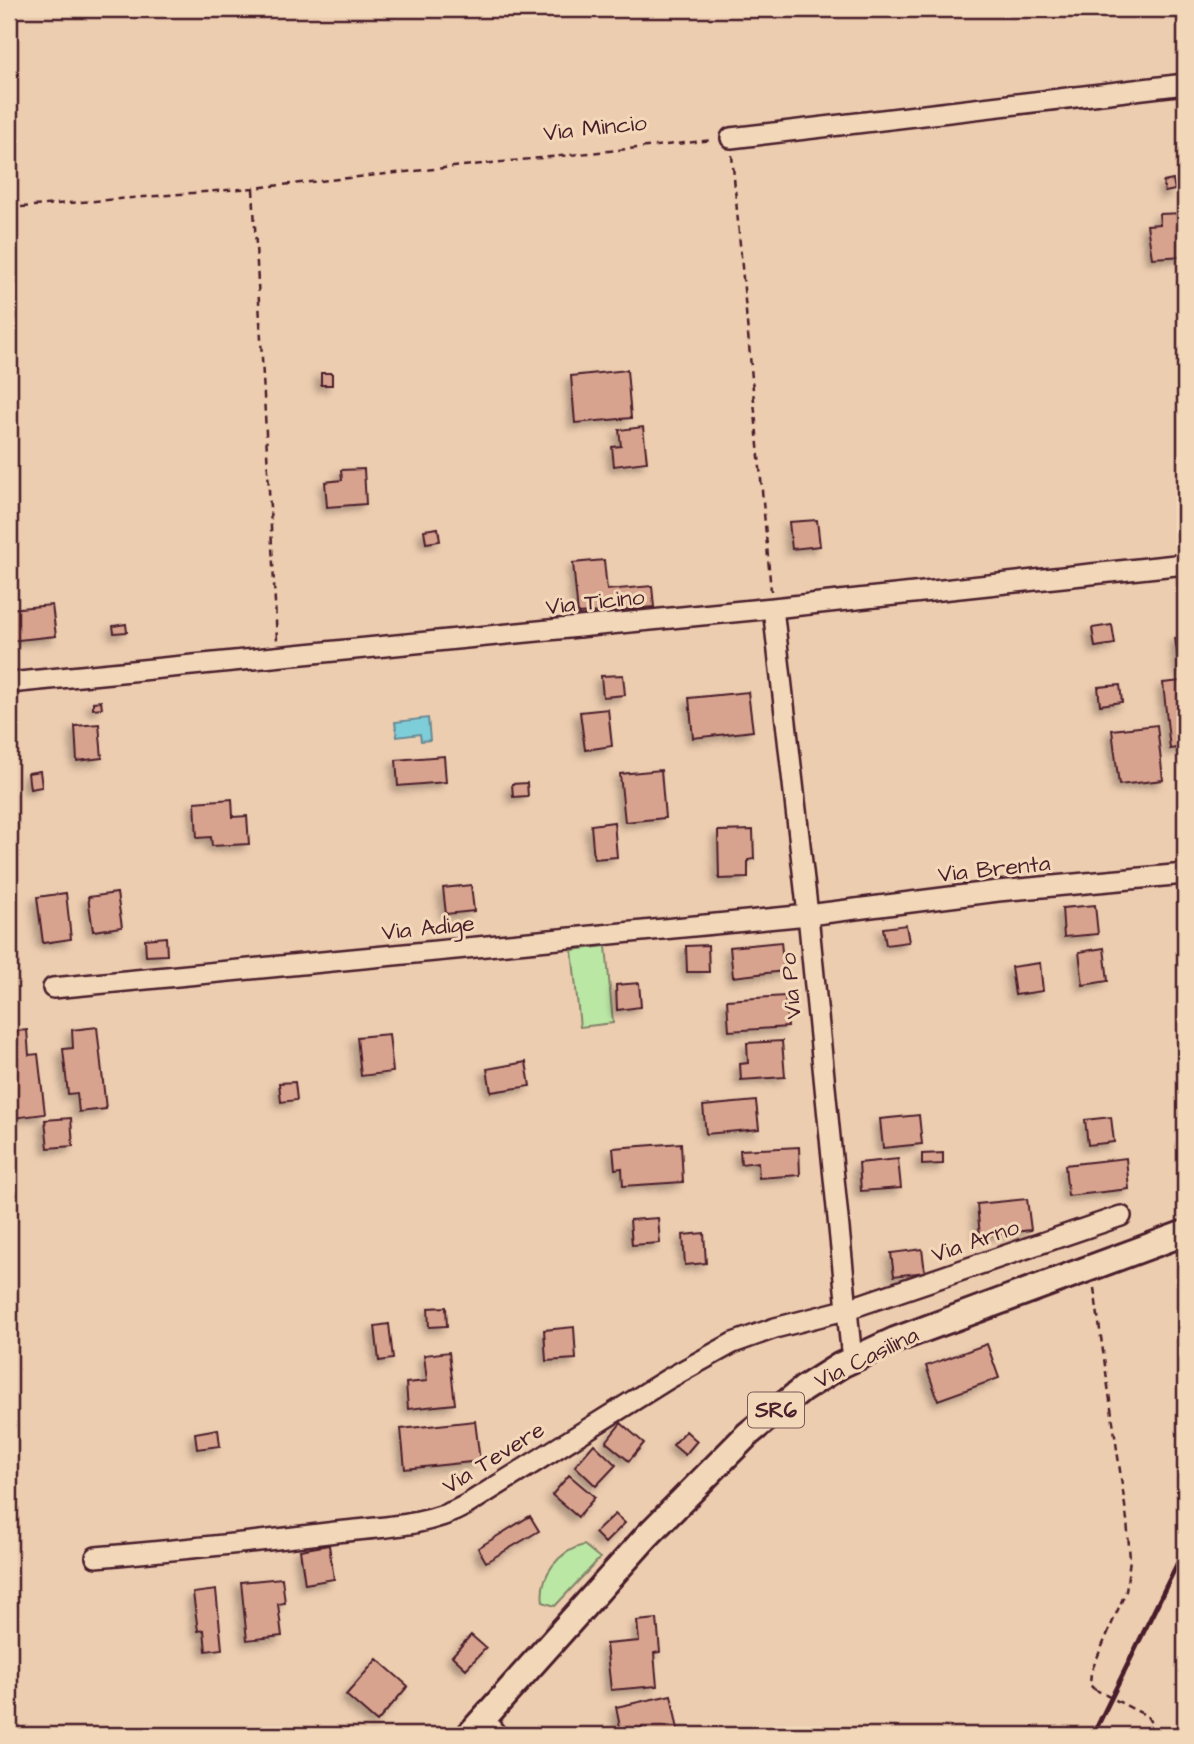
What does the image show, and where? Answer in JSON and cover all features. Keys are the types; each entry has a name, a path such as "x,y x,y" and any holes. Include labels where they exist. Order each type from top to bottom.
{"main road":[{"name":"Via Casilina","path":"483,1730 647,1535 739,1442 795,1394 852,1360 924,1328 1185,1233"}],"street":[{"path":"731,138 1185,84"},
{"name":"Via Ticino","path":"9,682 773,608 1185,564"},
{"name":"Via Po","path":"773,608 808,915 852,1360"},
{"name":"Via Brenta","path":"808,915 998,891 1185,874"},
{"name":"Via Adige","path":"53,988 808,915"},
{"name":"Via Arno","path":"845,1310 1121,1216"},
{"name":"Via Tevere","path":"96,1557 221,1546 432,1520 466,1505 668,1379 725,1347 775,1328 845,1310"}],"path":[{"name":"Via Mincio","path":"9,208 253,188 731,138"},
{"path":"731,138 773,608"},
{"path":"253,188 278,657"},
{"path":"1076,1272 1090,1281 1095,1289 1130,1559 1126,1591 1091,1672 1090,1685 1147,1716 1158,1735"}],"green space":[{"path":"606,946 613,1023 580,1027 572,950"},
{"path":"584,1545 600,1558 555,1606 543,1602 544,1583 553,1566 566,1553"}],"water":[{"path":"428,718 430,740 421,741 420,734 397,737 395,722"}],"building":[{"path":"1173,180 1175,190 1165,192 1163,182"},
{"path":"1185,213 1185,256 1152,258 1147,225 1160,224 1159,214"},
{"path":"627,370 631,418 575,423 571,376"},
{"path":"321,373 332,373 332,385 321,385"},
{"path":"643,427 647,462 614,466 612,447 621,446 619,430"},
{"path":"364,469 366,504 327,507 325,482 342,480 341,470"},
{"path":"817,520 820,546 792,549 789,522"},
{"path":"438,528 440,541 426,543 424,530"},
{"path":"604,560 607,590 652,586 654,607 578,614 573,563"},
{"path":"52,605 56,636 9,641 9,609"},
{"path":"126,624 127,632 114,633 113,626"},
{"path":"1112,625 1115,644 1095,647 1092,628"},
{"path":"1185,636 1185,671 1180,672 1175,638"},
{"path":"623,675 625,695 603,697 601,676"},
{"path":"1181,681 1182,691 1185,691 1185,723 1182,724 1184,747 1170,749 1163,683"},
{"path":"1120,685 1122,702 1100,705 1098,687"},
{"path":"748,692 753,731 693,738 689,698"},
{"path":"101,701 102,708 93,709 93,702"},
{"path":"608,709 612,746 585,750 580,712"},
{"path":"99,724 102,758 77,761 75,726"},
{"path":"1157,725 1163,780 1119,785 1112,730"},
{"path":"444,756 446,782 398,786 396,760"},
{"path":"661,770 665,818 625,822 620,774"},
{"path":"40,771 42,787 30,789 28,773"},
{"path":"527,783 528,796 513,797 512,784"},
{"path":"232,799 233,817 247,816 249,844 212,846 211,837 197,838 195,802"},
{"path":"614,822 617,857 594,859 591,825"},
{"path":"753,830 754,859 748,860 748,878 719,879 718,831"},
{"path":"471,885 474,911 446,914 443,888"},
{"path":"66,893 71,939 43,943 37,897"},
{"path":"117,893 122,927 93,931 88,897"},
{"path":"1095,905 1098,934 1064,937 1062,908"},
{"path":"906,925 909,942 886,945 883,928"},
{"path":"166,937 167,955 146,956 145,939"},
{"path":"781,942 784,971 733,977 730,947"},
{"path":"708,945 709,972 687,972 686,946"},
{"path":"1104,948 1108,981 1083,985 1079,952"},
{"path":"1040,963 1043,991 1015,995 1011,967"},
{"path":"639,983 641,1007 617,1010 616,985"},
{"path":"785,996 788,1027 729,1031 727,1000"},
{"path":"97,1027 106,1109 79,1112 77,1093 68,1094 63,1049 73,1048 72,1030"},
{"path":"27,1030 29,1055 38,1054 45,1114 13,1118 9,1078 9,1032"},
{"path":"389,1034 393,1072 361,1076 357,1037"},
{"path":"782,1041 785,1077 741,1080 740,1064 748,1063 747,1043"},
{"path":"526,1062 530,1086 491,1092 487,1069"},
{"path":"295,1082 297,1100 281,1102 279,1083"},
{"path":"756,1101 759,1129 706,1134 703,1106"},
{"path":"919,1115 922,1144 883,1148 880,1119"},
{"path":"1111,1117 1114,1142 1088,1145 1085,1120"},
{"path":"71,1118 73,1146 48,1148 45,1120"},
{"path":"681,1143 683,1182 623,1186 622,1168 615,1169 613,1148"},
{"path":"799,1147 800,1175 759,1178 758,1162 741,1164 740,1150"},
{"path":"943,1153 943,1164 922,1165 922,1154"},
{"path":"1126,1158 1129,1189 1068,1196 1065,1165"},
{"path":"898,1159 901,1188 861,1191 859,1163"},
{"path":"1027,1199 1031,1230 980,1236 977,1204"},
{"path":"658,1218 660,1243 632,1245 630,1220"},
{"path":"704,1233 706,1263 685,1265 683,1235"},
{"path":"922,1249 925,1272 894,1276 891,1253"},
{"path":"446,1307 447,1326 429,1327 428,1308"},
{"path":"389,1324 393,1359 379,1361 375,1326"},
{"path":"574,1327 576,1359 546,1361 544,1330"},
{"path":"987,1344 999,1378 938,1400 926,1366"},
{"path":"449,1352 455,1404 408,1409 406,1383 427,1381 424,1355"},
{"path":"475,1421 480,1461 405,1469 401,1429"},
{"path":"621,1423 644,1443 629,1461 606,1442"},
{"path":"218,1429 220,1446 197,1449 195,1433"},
{"path":"686,1431 697,1441 685,1455 673,1445"},
{"path":"594,1444 616,1465 596,1486 575,1466"},
{"path":"569,1475 595,1497 578,1517 552,1495"},
{"path":"615,1514 625,1523 605,1543 595,1533"},
{"path":"530,1516 539,1531 486,1562 478,1548"},
{"path":"329,1545 334,1579 305,1584 300,1550"},
{"path":"282,1578 285,1603 278,1604 282,1636 247,1640 241,1582"},
{"path":"216,1590 222,1649 206,1651 204,1630 198,1631 193,1593"},
{"path":"657,1619 660,1652 654,1653 657,1686 611,1690 606,1644 639,1641 637,1621"},
{"path":"471,1635 486,1648 466,1669 452,1656"},
{"path":"377,1659 408,1686 377,1722 346,1695"},
{"path":"671,1695 679,1735 643,1735 642,1728 621,1732 616,1707"}],"railway":[{"path":"1093,1735 1185,1548"}]}
